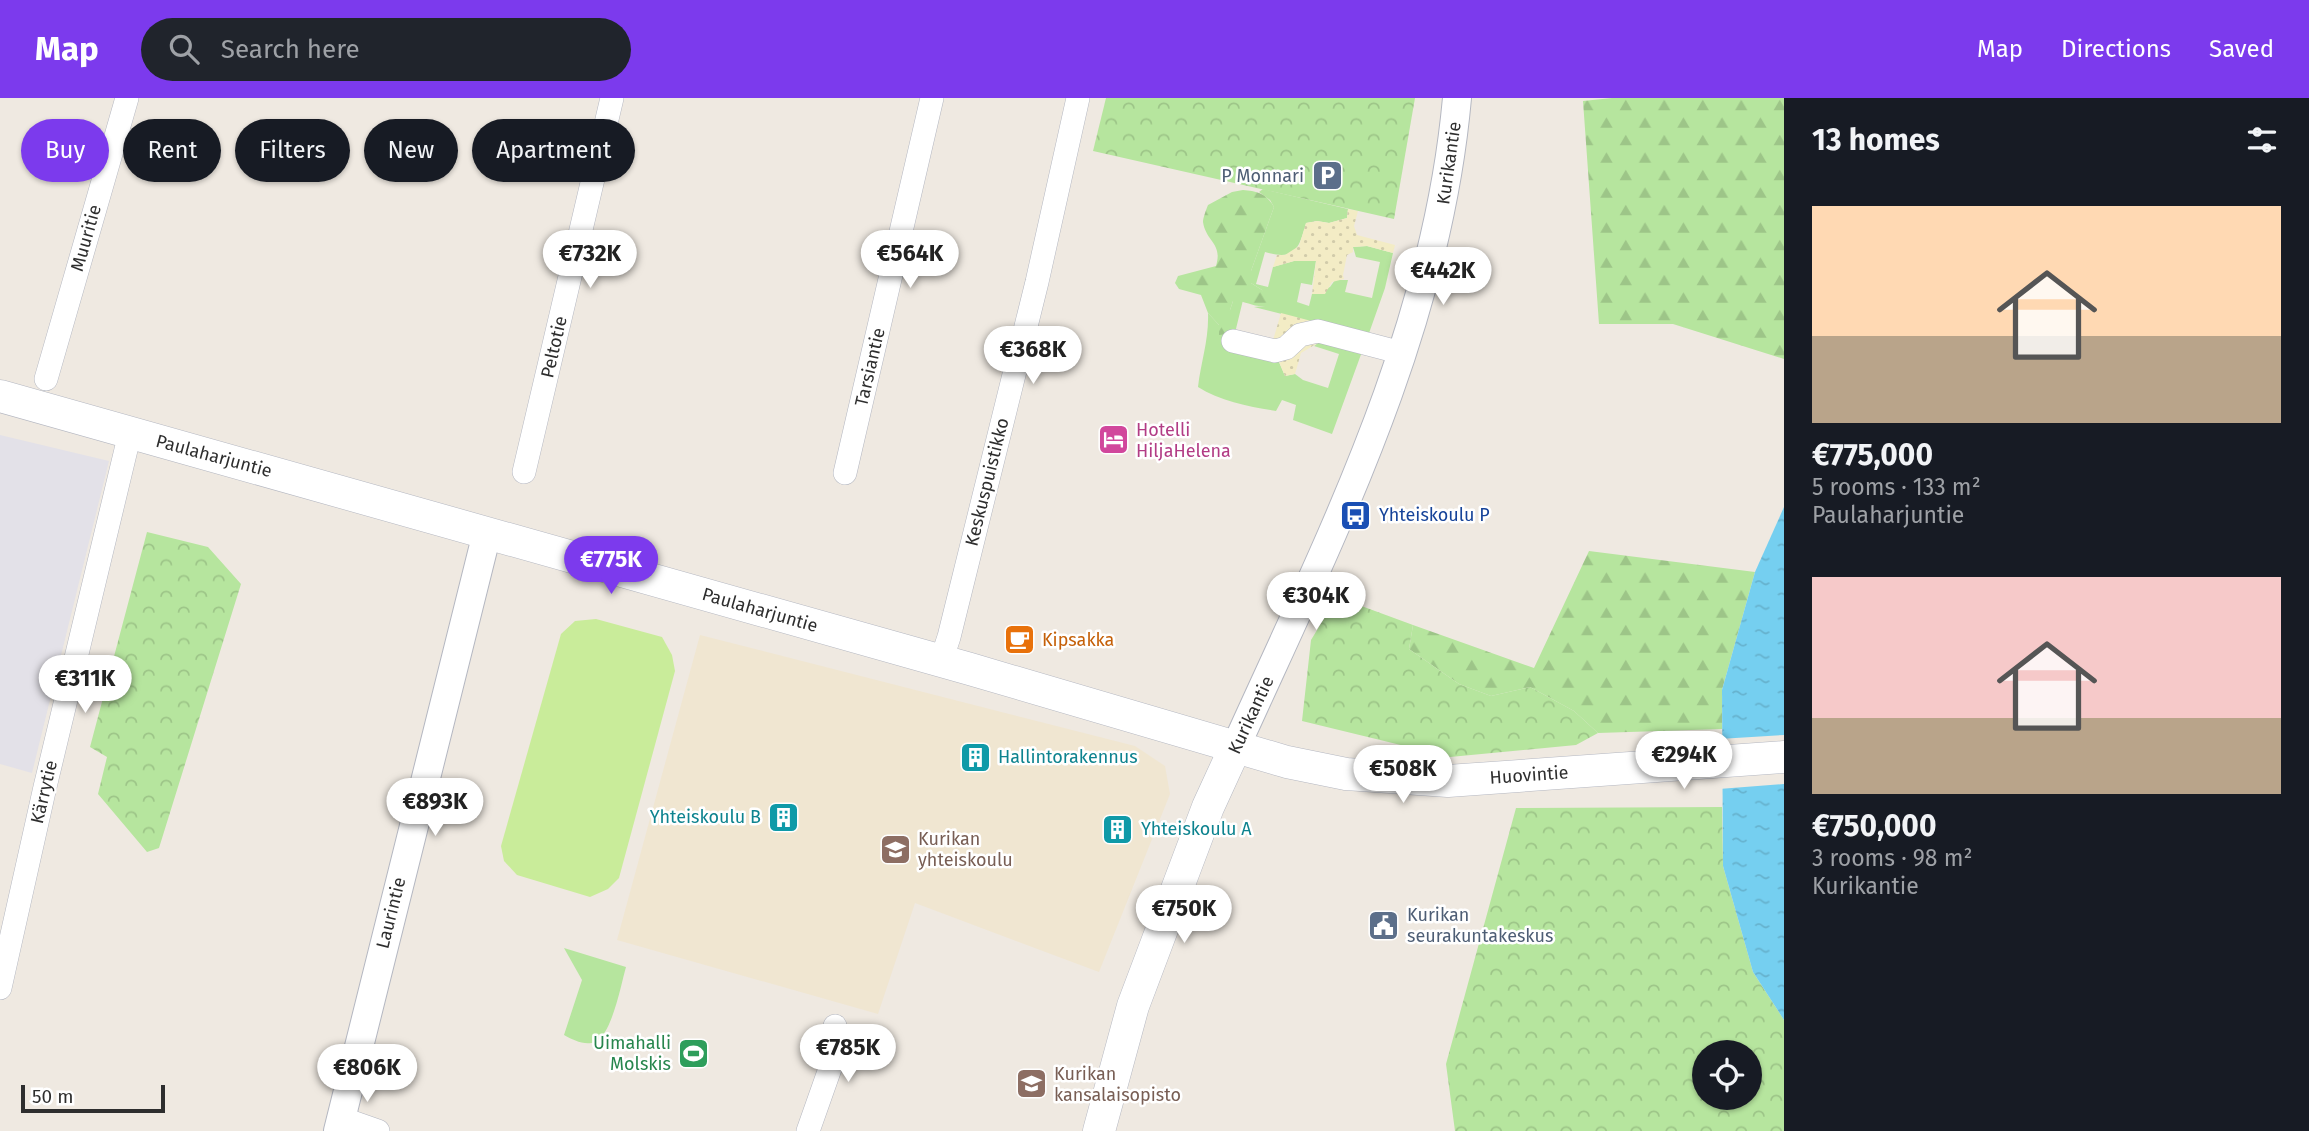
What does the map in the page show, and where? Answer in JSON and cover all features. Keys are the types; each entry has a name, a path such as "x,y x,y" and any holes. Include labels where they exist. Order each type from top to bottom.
{"main road":[{"name":"Paulaharjuntie","path":"0,397 1236,746"},
{"name":"Huovintie","path":"1236,746 1287,762 1346,774 1448,781 1784,757"},
{"name":"Kurikantie","path":"1099,1131 1133,1006 1208,807 1236,746"}],"street":[{"name":"Muuritie","path":"46,379 127,98"},
{"name":"Peltotie","path":"524,472 612,98"},
{"name":"Tarsiantie","path":"845,473 932,98"},
{"name":"Keskuspuistikko","path":"941,661 1037,282 1079,98"},
{"name":"Kurikantie","path":"1236,746 1349,496 1402,353 1424,284 1441,217 1457,98"},
{"path":"1233,341 1275,351 1286,348 1300,335 1318,331 1402,353"},
{"name":"Kärrytie","path":"0,988 45,787 131,433"},
{"name":"Laurintie","path":"339,1124 487,533"},
{"path":"808,1131 832,1063 835,1026"},
{"path":"339,1124 378,1131"}],"shaded area":[{"path":"0,435 109,461 32,773 0,764"},
{"name":"Kurikan yhteiskoulu","path":"700,635 1135,746 1165,766 1170,794 1099,972 915,903 878,1014 617,940"}],"green space":[{"name":"P Monnari","path":"1106,98 1415,98 1394,219 1093,151"},
{"path":"1612,98 1784,98 1784,359 1673,324 1599,324 1583,101"},
{"path":"1263,189 1348,209 1347,218 1329,223 1306,223 1298,246 1289,254 1265,252 1256,284 1268,287 1273,267 1294,261 1316,261 1312,285 1301,283 1297,302 1309,306 1312,294 1330,287 1335,280 1348,280 1345,292 1372,298 1380,262 1356,257 1353,247 1367,246 1393,253 1385,288 1368,336 1254,307 1265,306 1262,290 1251,283 1251,271 1274,207 1270,200 1259,192"},
{"path":"1243,190 1261,194 1274,207 1251,271 1251,283 1262,290 1268,300 1265,306 1233,301 1228,334 1219,335 1219,325 1208,313 1201,295 1179,289 1175,283 1178,276 1216,266 1216,247 1203,222 1208,205 1232,192"},
{"path":"1243,300 1234,337 1279,362 1285,376 1295,374 1303,380 1328,388 1339,354 1314,346 1321,341 1363,349 1332,434 1293,420 1296,405 1282,400 1276,411 1226,400 1198,387 1208,313 1219,325 1233,301"},
{"path":"147,532 208,547 241,584 159,848 147,852 98,794 107,757 90,747"},
{"path":"1589,551 1755,572 1722,690 1722,729 1598,733 1574,711 1530,687 1491,696 1459,684 1409,649 1413,625 1534,668"},
{"path":"1337,597 1413,625 1409,649 1459,684 1491,696 1530,687 1574,711 1598,733 1576,745 1450,757 1302,721 1311,640"},
{"path":"596,619 662,637 672,655 675,671 619,878 608,889 590,897 517,875 504,861 501,846 561,634 575,621"},
{"path":"1722,807 1723,866 1753,972 1784,1020 1784,1131 1455,1131 1446,1064 1516,808"},
{"path":"564,948 626,967 611,1020 595,1042 583,1043 564,1035 582,980"}],"sand":[{"path":"1348,209 1358,211 1354,226 1357,235 1395,245 1393,253 1367,246 1353,247 1353,252 1347,255 1344,279 1332,282 1325,294 1312,294 1316,261 1294,261 1273,267 1277,255 1285,255 1299,246 1306,223 1329,223 1347,218"},
{"path":"1281,313 1368,336 1321,341 1301,353 1295,374 1285,376 1279,362 1266,354 1271,347"}],"water":[{"path":"1784,507 1784,1020 1753,972 1723,866 1722,690 1755,572"}],"pier":[{"path":"1784,735 1784,784 1719,789 1719,739"}],"place":[{"name":"P Monnari","path":"1327,176"},
{"name":"Hotelli HiljaHelena","path":"1113,440"},
{"name":"Yhteiskoulu P","path":"1356,515"},
{"name":"Kipsakka","path":"1019,640"},
{"name":"Hallintorakennus","path":"975,757"},
{"name":"Yhteiskoulu B","path":"784,817"},
{"name":"Yhteiskoulu A","path":"1118,829"},
{"name":"Kurikan yhteiskoulu","path":"895,849"},
{"name":"Kurikan seurakuntakeskus","path":"1384,925"},
{"name":"Uimahalli Molskis","path":"694,1053"},
{"name":"Kurikan kansalaisopisto","path":"1031,1084"}]}
